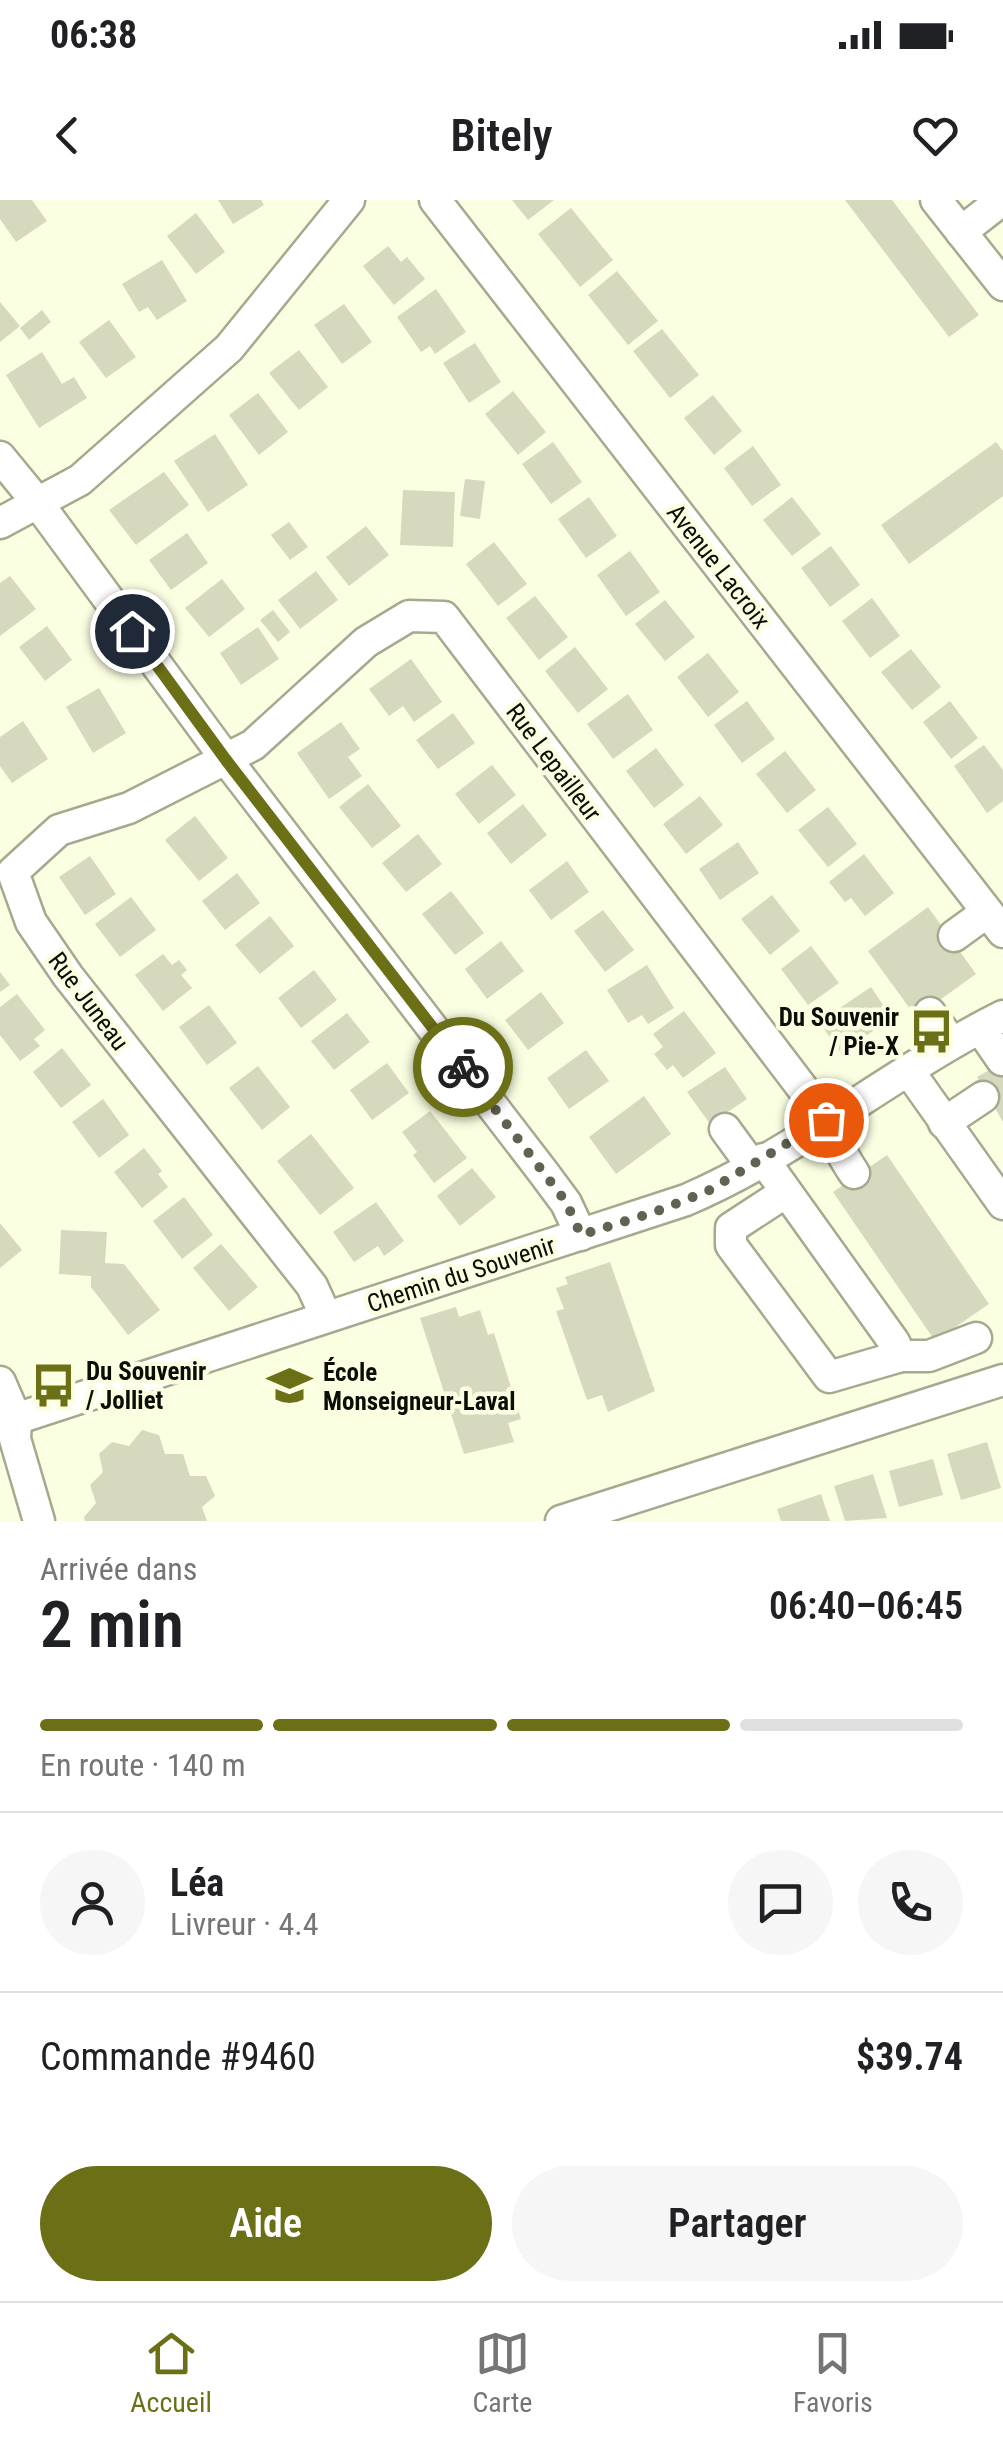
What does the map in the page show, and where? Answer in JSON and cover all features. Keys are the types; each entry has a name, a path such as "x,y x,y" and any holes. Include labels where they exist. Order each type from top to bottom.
{"street":[{"path":"0,523 80,480 228,348 349,200"},
{"name":"Avenue Lacroix","path":"435,200 995,922"},
{"path":"936,200 1003,286"},
{"path":"962,232 1002,200"},
{"path":"0,457 38,502 226,760 544,1172 566,1202 581,1235"},
{"name":"Rue Lepailleur","path":"226,760 253,744 366,642 409,616 444,617 826,1120"},
{"name":"Rue Juneau","path":"226,760 129,808 59,830 12,872 31,922 68,976 312,1286 326,1317"},
{"path":"954,936 995,922"},
{"path":"930,1013 952,1043"},
{"path":"992,1022 1002,1060"},
{"name":"Chemin du Souvenir","path":"8,1421 686,1200 757,1163 992,1022"},
{"path":"908,1070 1003,1204"},
{"path":"944,1122 983,1097"},
{"path":"826,1120 835,1145 854,1172"},
{"path":"725,1130 786,1192 901,1356"},
{"path":"968,1156 993,1138"},
{"path":"786,1192 731,1228 728,1240 829,1376 901,1356 929,1356 976,1338"},
{"path":"560,1521 1003,1380"},
{"path":"0,1382 38,1521"}],"building":[{"path":"0,200 32,200 47,221 16,242 0,219"},
{"path":"218,200 261,200 264,205 233,224"},
{"path":"512,200 554,200 528,220"},
{"path":"845,200 892,200 979,315 949,337"},
{"path":"571,208 613,260 580,287 538,234"},
{"path":"196,213 225,252 196,274 167,236"},
{"path":"388,246 401,262 407,257 425,279 394,305 363,266"},
{"path":"162,260 187,301 157,320 148,307 139,312 122,284"},
{"path":"617,271 658,321 628,345 588,295"},
{"path":"436,289 466,332 435,354 430,346 421,352 397,317"},
{"path":"0,302 20,326 0,342"},
{"path":"344,304 372,342 342,364 314,325"},
{"path":"42,310 51,322 29,340 20,328"},
{"path":"109,320 136,357 106,378 79,342"},
{"path":"662,329 699,375 670,398 633,351"},
{"path":"475,343 501,382 469,403 443,363"},
{"path":"299,350 328,387 299,410 269,373"},
{"path":"42,352 62,384 74,377 87,398 39,428 6,375"},
{"path":"513,391 546,432 518,455 485,414"},
{"path":"258,393 288,432 259,455 229,415"},
{"path":"713,395 742,431 714,455 684,418"},
{"path":"215,434 248,485 208,512 174,461"},
{"path":"553,442 582,482 551,504 522,464"},
{"path":"996,442 1003,451 1003,496 909,564 881,525"},
{"path":"753,446 781,485 752,506 724,468"},
{"path":"164,472 189,505 136,545 109,510"},
{"path":"465,479 485,481 480,519 460,516"},
{"path":"403,490 455,492 453,547 400,545"},
{"path":"589,497 617,536 586,558 558,519"},
{"path":"792,497 821,534 792,556 763,520"},
{"path":"289,522 308,547 290,560 271,535"},
{"path":"366,526 389,555 349,586 326,557"},
{"path":"187,533 208,563 171,590 149,560"},
{"path":"494,542 527,584 498,606 466,564"},
{"path":"831,546 860,585 830,607 801,568"},
{"path":"630,551 660,592 626,616 597,575"},
{"path":"316,571 338,600 300,629 278,600"},
{"path":"10,576 36,609 0,636 0,583"},
{"path":"222,579 245,609 209,637 185,608"},
{"path":"535,596 568,637 539,660 506,618"},
{"path":"872,598 900,636 870,658 842,621"},
{"path":"665,600 695,637 665,661 635,624"},
{"path":"273,610 290,632 278,642 260,620"},
{"path":"47,626 72,660 45,681 19,647"},
{"path":"258,627 279,659 241,685 220,653"},
{"path":"575,647 608,689 578,713 545,671"},
{"path":"911,649 941,687 912,710 881,672"},
{"path":"708,653 739,692 708,717 677,677"},
{"path":"411,659 442,702 414,722 403,706 389,716 369,689"},
{"path":"99,688 126,733 93,753 66,707"},
{"path":"628,694 653,730 613,759 587,724"},
{"path":"747,701 775,739 742,763 714,725"},
{"path":"950,701 978,738 951,759 923,722"},
{"path":"453,713 475,743 438,769 416,740"},
{"path":"23,721 48,759 12,783 0,766 0,737"},
{"path":"341,722 360,749 348,757 362,776 329,799 297,753"},
{"path":"984,745 1003,770 1003,801 987,813 954,766"},
{"path":"656,748 684,785 654,808 626,771"},
{"path":"785,751 816,790 787,813 756,774"},
{"path":"492,765 516,795 479,824 455,794"},
{"path":"368,784 401,826 372,848 339,807"},
{"path":"700,796 723,825 686,854 663,824"},
{"path":"523,804 547,835 511,864 487,833"},
{"path":"828,807 857,844 828,867 798,830"},
{"path":"195,816 228,858 199,881 165,840"},
{"path":"418,834 442,864 406,892 382,863"},
{"path":"738,842 759,873 720,900 699,869"},
{"path":"864,854 894,893 865,916 851,898 845,902 829,882"},
{"path":"90,856 116,894 85,915 59,877"},
{"path":"567,861 589,892 551,920 529,890"},
{"path":"237,873 260,903 225,930 202,901"},
{"path":"451,891 484,933 455,955 422,914"},
{"path":"772,895 800,931 770,955 741,919"},
{"path":"131,897 156,930 120,957 95,924"},
{"path":"928,907 976,974 916,1017 868,951"},
{"path":"603,910 634,950 605,972 574,931"},
{"path":"270,916 294,946 260,974 235,945"},
{"path":"501,941 524,971 487,999 465,969"},
{"path":"811,946 839,983 808,1005 781,969"},
{"path":"163,954 172,965 179,960 187,970 181,975 192,988 163,1011 135,975"},
{"path":"647,965 674,1008 648,1024 642,1015 628,1023 607,990"},
{"path":"314,970 337,1000 301,1028 278,998"},
{"path":"0,972 10,985 0,992"},
{"path":"871,987 892,1018 841,1053 819,1022"},
{"path":"541,992 564,1023 528,1050 505,1020"},
{"path":"17,994 45,1030 34,1039 40,1046 20,1061 0,1035 0,1007"},
{"path":"209,1005 237,1043 207,1065 179,1027"},
{"path":"684,1011 716,1053 683,1078 673,1065 667,1070 654,1054 663,1047 653,1034"},
{"path":"347,1013 370,1042 334,1070 311,1041"},
{"path":"62,1048 91,1085 61,1108 33,1072"},
{"path":"586,1050 609,1081 569,1109 547,1078"},
{"path":"1003,1062 1003,1122 977,1077"},
{"path":"387,1063 409,1093 372,1120 350,1090"},
{"path":"258,1066 290,1107 262,1130 229,1088"},
{"path":"725,1067 747,1099 710,1124 687,1092"},
{"path":"644,1096 671,1134 616,1174 589,1137"},
{"path":"103,1099 129,1135 99,1158 72,1122"},
{"path":"430,1111 467,1158 434,1183 402,1132"},
{"path":"311,1134 354,1188 320,1215 277,1161"},
{"path":"144,1148 162,1171 158,1174 168,1187 142,1208 114,1172"},
{"path":"887,1155 989,1304 935,1341 833,1192"},
{"path":"472,1168 496,1197 460,1226 437,1196"},
{"path":"184,1197 213,1235 182,1259 153,1221"},
{"path":"376,1202 404,1241 384,1256 378,1246 354,1262 333,1232"},
{"path":"0,1223 22,1250 0,1268"},
{"path":"61,1230 107,1232 105,1263 124,1264 160,1310 128,1335 91,1287 91,1276 59,1274"},
{"path":"221,1244 258,1287 229,1311 193,1268"},
{"path":"610,1262 655,1391 608,1412 602,1395 587,1400 556,1311 564,1309 556,1288 568,1284 565,1277"},
{"path":"456,1307 459,1317 480,1310 488,1335 494,1333 521,1419 508,1423 514,1442 464,1454 420,1318"},
{"path":"142,1430 159,1435 165,1454 183,1454 190,1476 206,1476 215,1496 202,1507 207,1521 85,1521 96,1503 90,1485 103,1472 99,1454 112,1442 129,1446"},
{"path":"987,1442 1001,1488 961,1500 947,1454"},
{"path":"933,1459 943,1495 899,1507 889,1471"},
{"path":"873,1474 887,1518 845,1521 834,1486"},
{"path":"821,1494 830,1521 781,1521 777,1509"}],"way so far":[{"path":"463,1067 566,1202 581,1235 708,1191 826,1120"}],"place":[{"name":"Du Souvenir / Pie-X","path":"932,1031"},
{"name":"Du Souvenir / Jolliet","path":"53,1385"},
{"name":"École Monseigneur-Laval","path":"290,1386"}],"route":[{"path":"132,631 226,760 463,1067"}]}
